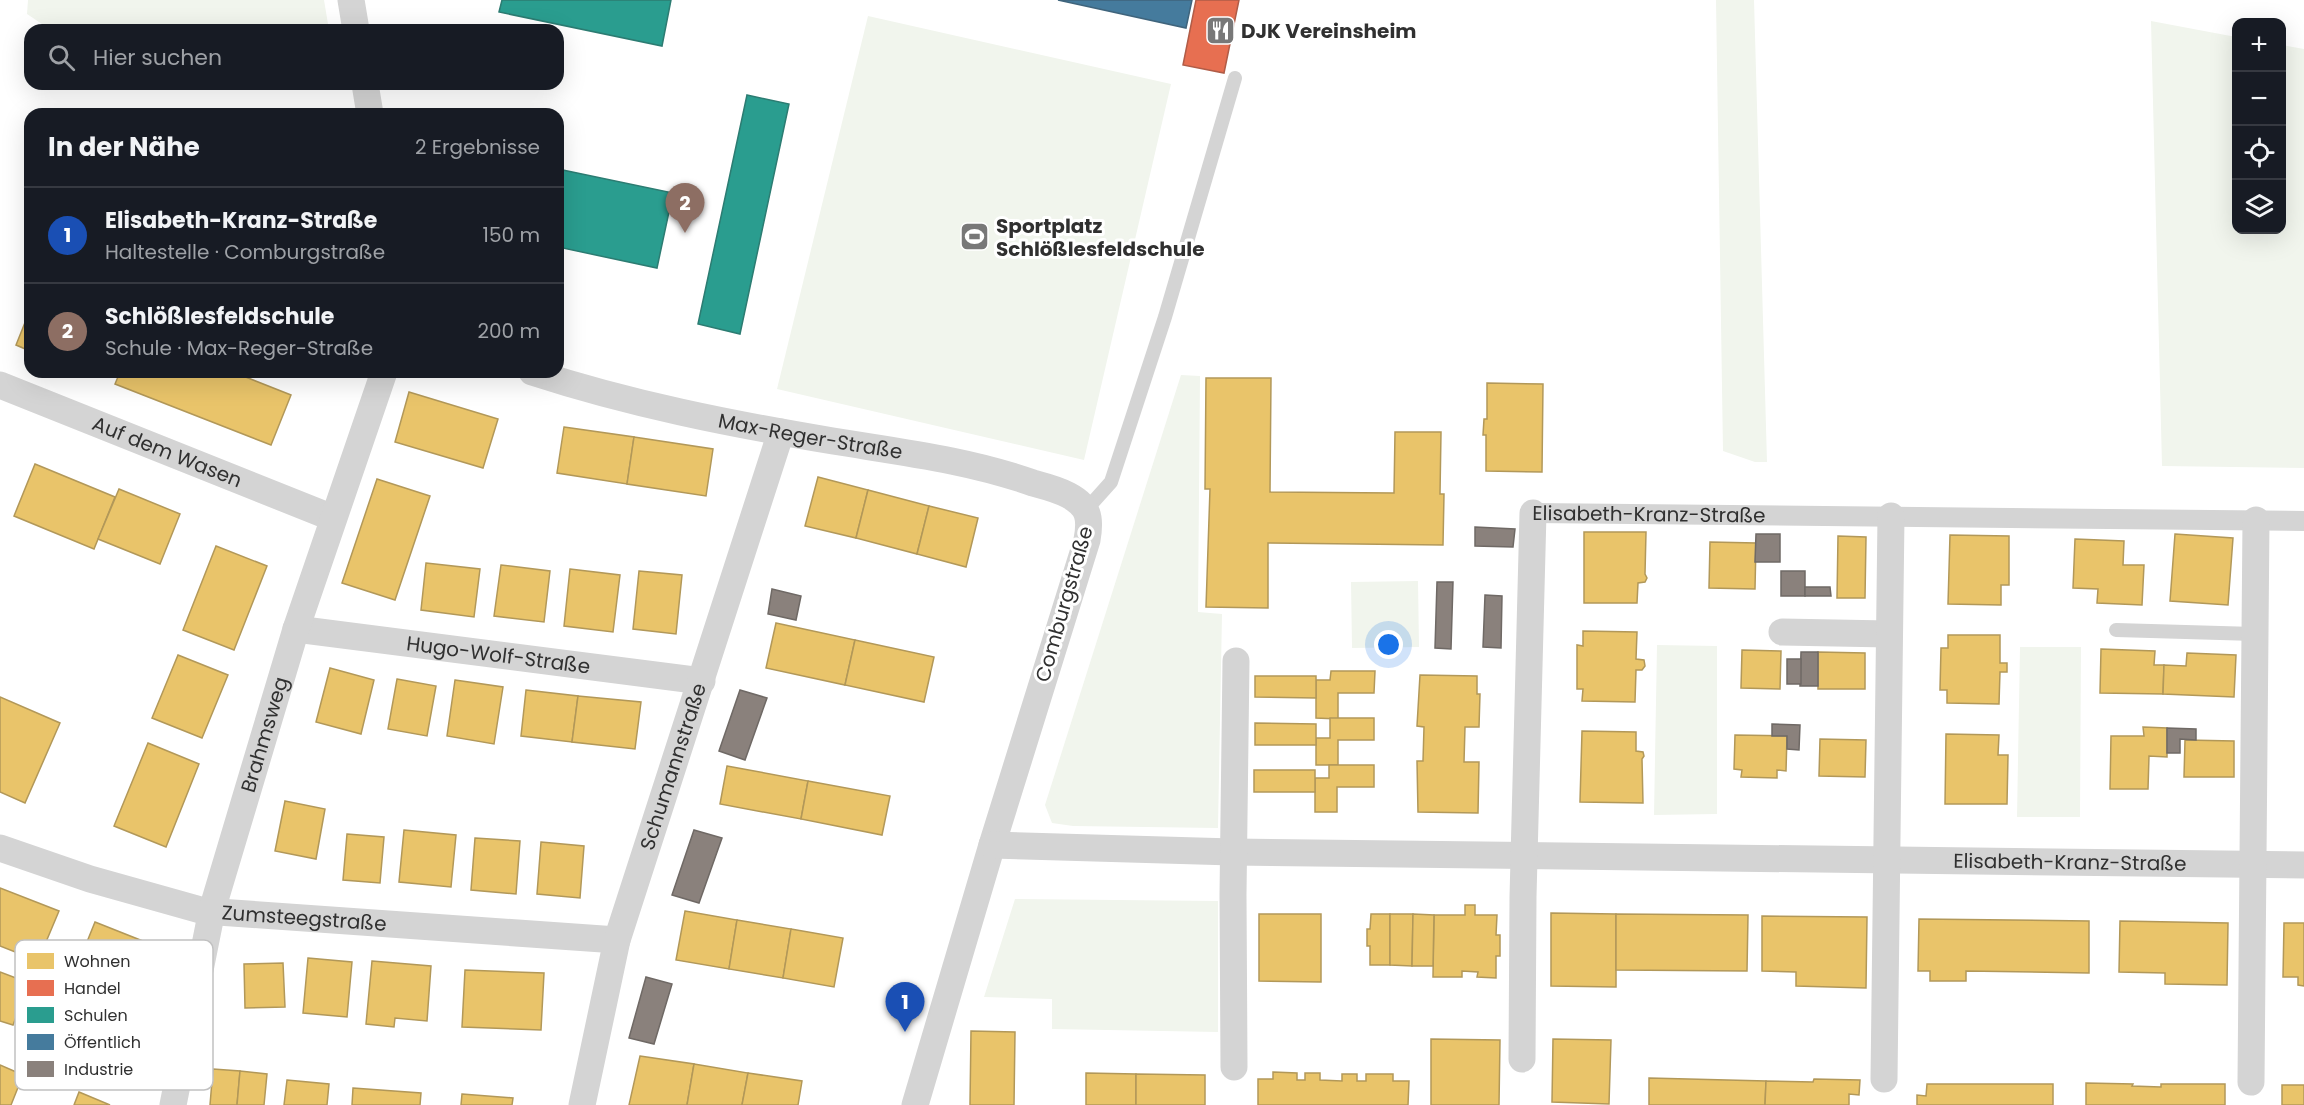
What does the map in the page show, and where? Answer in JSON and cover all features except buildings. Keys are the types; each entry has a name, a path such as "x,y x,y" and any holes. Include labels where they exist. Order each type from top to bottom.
{"street":[{"path":"351,0 355,24"},
{"path":"366,90 369,108"},
{"name":"Brahmsweg","path":"206,940 212,910 296,629 382,378"},
{"name":"Max-Reger-Straße","path":"550,378 586,390 673,411 926,456 1004,473 1068,495 1086,510"},
{"name":"Auf dem Wasen","path":"0,385 333,518"},
{"name":"Schumannstraße","path":"582,1105 617,940 781,432"},
{"name":"Comburgstraße","path":"915,1105 992,845 1087,540 1090,522 1086,510"},
{"name":"Elisabeth-Kranz-Straße","path":"1522,1059 1533,513 2304,521"},
{"path":"1884,1079 1891,516"},
{"path":"2251,1082 2256,520"},
{"name":"Hugo-Wolf-Straße","path":"296,629 702,681"},
{"path":"1782,632 1889,634"},
{"path":"1234,1066 1233,852 1236,662"},
{"name":"Elisabeth-Kranz-Straße","path":"992,845 1233,852 2304,865"},
{"name":"Zumsteegstraße","path":"0,848 90,879 204,911 617,940"},
{"name":"Brahmsweg","path":"173,1105 176,1090"}],"lane":[{"name":"Comburgstraße","path":"1086,510 1111,482 1164,317 1236,78"},
{"path":"2116,630 2255,634"}],"shaded area":[{"path":"28,0 324,0 328,24 42,24 27,14"},
{"path":"1716,0 1754,0 1767,462 1755,462 1723,451"},
{"name":"Sportplatz Schlößlesfeldschule","path":"868,16 1171,84 1084,460 777,389"},
{"path":"2151,21 2232,36 2232,234 2286,234 2286,46 2304,49 2304,468 2162,466"},
{"path":"1181,375 1200,376 1198,612 1222,614 1218,828 1073,826 1052,823 1045,805"},
{"path":"1418,581 1419,647 1352,648 1351,582"},
{"path":"1657,645 1717,646 1717,814 1654,815"},
{"path":"2020,647 2081,647 2080,817 2017,817"},
{"path":"1015,899 1218,901 1218,1032 1052,1029 1052,999 984,997"}],"place":[{"name":"DJK Vereinsheim","path":"1220,31"},
{"name":"Schlößlesfeldschule","path":"685,233"},
{"name":"Sportplatz Schlößlesfeldschule","path":"975,237"},
{"name":"Elisabeth-Kranz-Straße","path":"905,1032"}]}
